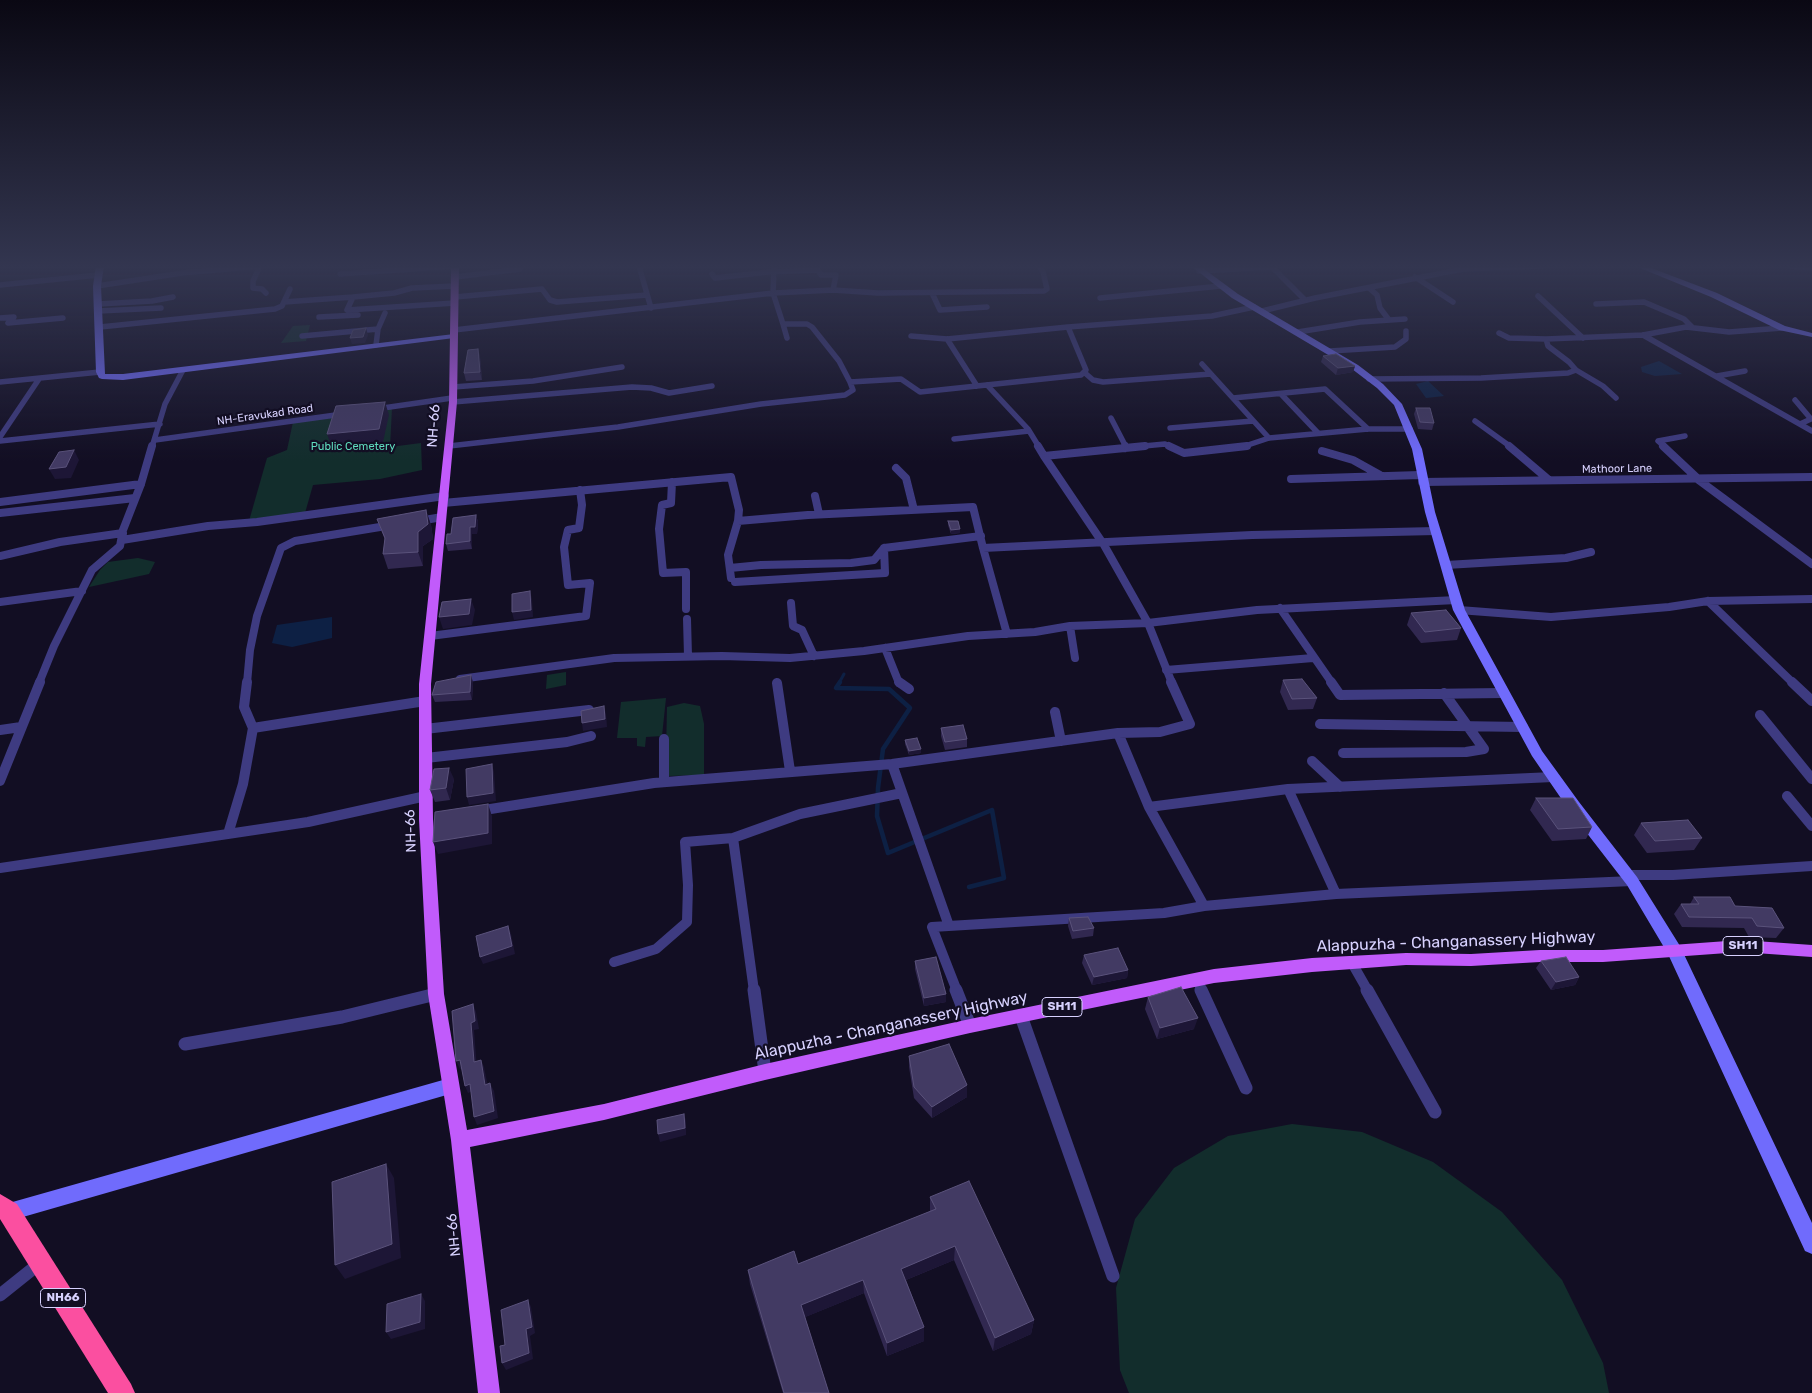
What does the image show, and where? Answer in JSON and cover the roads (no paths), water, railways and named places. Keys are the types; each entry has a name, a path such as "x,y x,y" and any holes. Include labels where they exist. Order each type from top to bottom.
{"highway":[{"name":"NH66","path":"3,1210 41,1263 122,1393"}],"main road":[{"path":"100,331 100,372 102,376 123,377 376,345 454,333"},
{"path":"1795,331 1812,335"},
{"path":"1298,332 1355,367 1369,380 1380,386 1398,404 1410,429 1416,449 1421,478 1458,605 1503,693 1553,777 1629,878 1674,951 1812,1244"},
{"name":"NH-66","path":"454,333 449,446 430,636 430,683 425,701 426,796 431,819 436,994 460,1140 489,1393"},
{"name":"Alappuzha - Changanassery Highway","path":"460,1140 604,1112 765,1072 970,1026 1197,979 1406,959 1471,960 1603,956 1741,946 1812,951"},
{"path":"3,1210 450,1086"}],"street":[{"path":"302,336 358,331"},
{"path":"376,345 378,331"},
{"path":"454,333 470,331"},
{"path":"786,331 788,338"},
{"path":"449,446 618,427 761,404 844,394 853,390 839,361 815,331"},
{"path":"911,336 947,339 1028,331"},
{"path":"1070,331 1086,374 1093,380 1103,382 1212,374"},
{"path":"1298,332 1306,331"},
{"path":"1330,351 1395,347 1406,339 1406,331"},
{"path":"1576,331 1583,338"},
{"path":"1498,333 1506,338 1546,339 1642,335 1661,331"},
{"path":"1722,331 1742,331"},
{"path":"1642,335 1812,431"},
{"path":"947,339 977,386"},
{"path":"1546,339 1548,346 1569,362 1576,370 1604,386 1616,398"},
{"path":"1202,364 1269,438"},
{"path":"365,411 622,367"},
{"path":"0,781 54,646 92,570 117,550 141,484 165,404 183,370"},
{"path":"1369,380 1489,377 1568,373 1576,370"},
{"path":"1716,376 1745,371"},
{"path":"0,382 100,372"},
{"path":"850,382 901,378 920,392 1086,374"},
{"path":"0,437 39,378"},
{"path":"464,814 664,782 892,764 1118,733 1160,732 1190,724 1148,623 1091,525 1029,431 987,385"},
{"path":"452,396 632,387 651,388 669,393 712,386"},
{"path":"1233,398 1326,389 1368,429"},
{"path":"1281,394 1318,433"},
{"path":"1795,400 1811,419 1800,424"},
{"name":"NH-Eravukad Road","path":"155,440 355,412"},
{"path":"1111,418 1126,448"},
{"path":"1170,428 1253,421"},
{"path":"1475,421 1524,456 1549,480"},
{"path":"0,442 160,424"},
{"path":"1044,456 1164,444 1184,453 1244,447 1269,438 1368,429 1410,429"},
{"path":"954,439 1029,431"},
{"path":"1684,436 1658,442 1696,477 1812,564"},
{"path":"1322,451 1353,460 1380,475"},
{"path":"896,468 906,478 914,510"},
{"name":"Mathoor Lane","path":"1291,479 1380,475 1421,478 1549,480 1696,477 1770,480 1812,477"},
{"path":"0,556 60,542 122,537 444,500 731,477 739,510 738,522 728,555 733,580 885,573 884,548"},
{"path":"672,482 671,503 662,505 660,521 663,573 686,572 686,609"},
{"path":"0,502 141,484"},
{"path":"430,636 586,616 590,583 568,584 564,547 568,530 579,528 582,506 580,490"},
{"path":"815,496 819,514"},
{"path":"0,513 135,498"},
{"path":"738,522 819,514 974,507 1006,634"},
{"path":"412,522 442,517"},
{"path":"228,834 243,784 253,728 244,707 250,650 258,616 281,548 295,541 403,524"},
{"path":"984,548 1252,535 1436,530"},
{"path":"730,568 874,560 884,548 981,536"},
{"path":"1446,565 1566,558 1591,552"},
{"path":"0,602 82,591"},
{"path":"453,680 614,658 688,656 790,658 885,648 968,636 1006,634 1070,626 1148,623 1280,608 1458,605 1551,617 1669,607 1708,601 1812,599"},
{"path":"1708,601 1812,702"},
{"path":"791,603 793,626 802,630 814,656"},
{"path":"1280,608 1340,694 1503,693"},
{"path":"687,619 688,656"},
{"path":"1070,626 1075,658"},
{"path":"885,648 899,684 909,689"},
{"path":"1166,670 1314,658"},
{"path":"777,682 790,771"},
{"path":"1343,753 1466,752 1484,749 1444,693"},
{"path":"253,728 425,701"},
{"path":"426,729 589,710"},
{"path":"1055,712 1061,741"},
{"path":"1760,715 1812,778"},
{"path":"1320,724 1523,727"},
{"path":"0,730 21,727"},
{"path":"1118,733 1150,806 1204,906"},
{"path":"426,758 567,742 591,736"},
{"path":"664,739 664,782"},
{"path":"1312,761 1340,787"},
{"path":"892,764 949,926"},
{"path":"1150,806 1288,789 1553,777"},
{"path":"1288,789 1336,894"},
{"path":"614,962 656,949 687,922 688,885 685,842 733,838 800,814 902,793"},
{"path":"0,868 308,822 426,796"},
{"path":"1787,796 1812,826"},
{"path":"733,838 765,1072"},
{"path":"970,1026 932,927 1164,914 1204,906 1336,894 1812,866"},
{"path":"1352,963 1435,1112"},
{"path":"1197,979 1214,1021 1246,1088"},
{"path":"185,1044 342,1017 436,994"},
{"path":"1022,1016 1113,1276"},
{"path":"0,1294 41,1263"}],"water":[{"path":"1659,361 1682,374 1655,376 1642,372 1641,367"},
{"path":"1428,381 1444,396 1426,398 1416,384"},
{"path":"332,617 332,638 292,647 272,643 277,625"}],"waterway":[{"path":"839,683 844,674"},
{"path":"840,682 836,688 889,689 910,708 883,749 878,788 877,816 888,853 992,810 1004,878 969,887"}],"park label":[{"name":"Public Cemetery","path":"353,447"}]}
